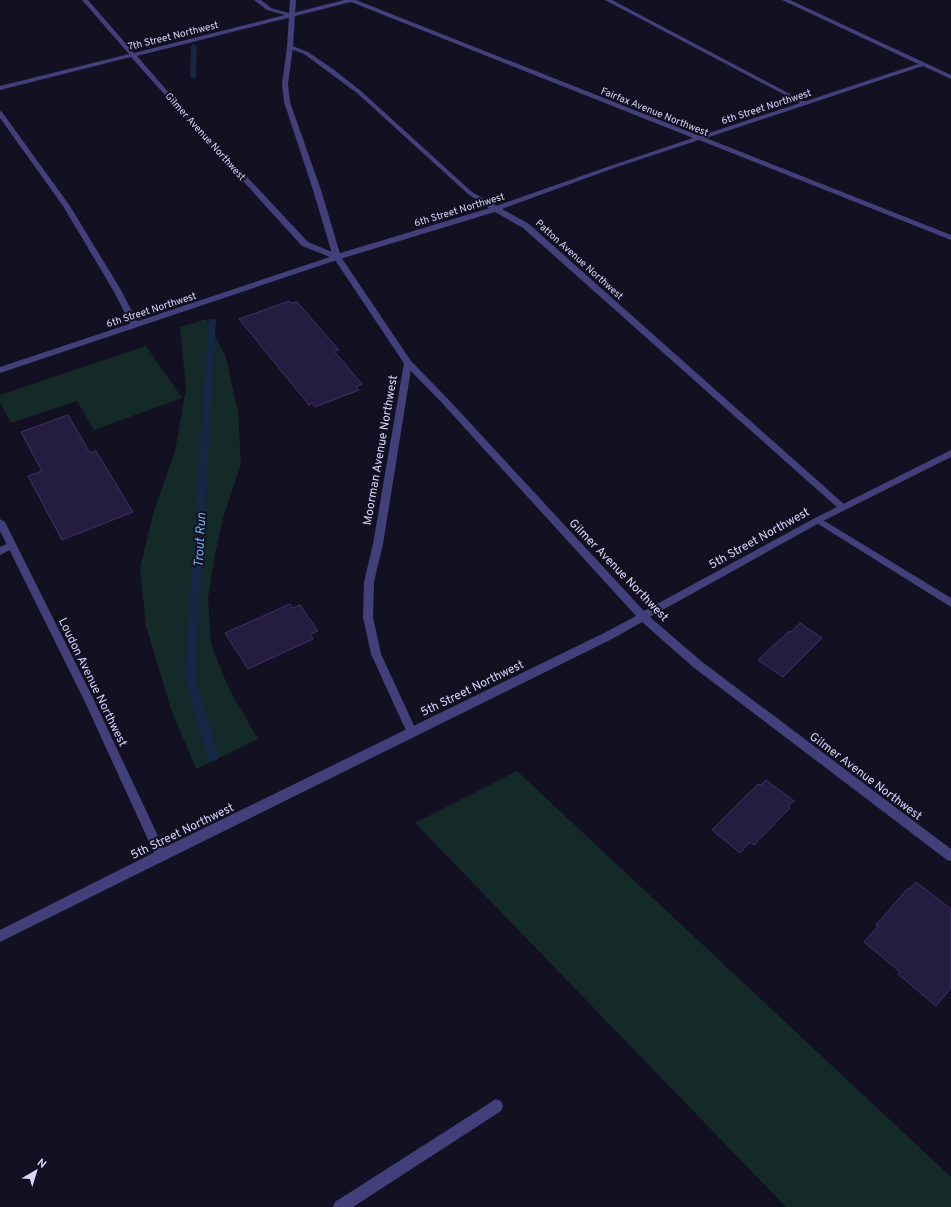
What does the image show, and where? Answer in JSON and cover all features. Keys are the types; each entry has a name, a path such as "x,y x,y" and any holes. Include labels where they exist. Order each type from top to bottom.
{"street":[{"name":"Gilmer Avenue Northwest","path":"85,0 176,103 305,244 336,257"},
{"path":"257,0 269,9 292,15"},
{"name":"Moorman Avenue Northwest","path":"293,0 290,47 285,84 287,102 317,190 336,257 408,363 378,544 370,582 368,617 376,654 412,732"},
{"name":"7th Street Northwest","path":"0,88 351,0"},
{"name":"Fairfax Avenue Northwest","path":"351,0 698,139 951,238"},
{"path":"608,0 806,104"},
{"path":"785,0 951,77"},
{"name":"Patton Avenue Northwest","path":"290,47 306,54 359,92 470,193 526,226 842,507"},
{"name":"6th Street Northwest","path":"0,370 336,257 496,208 924,64"},
{"path":"0,113 66,206 117,290 135,325"},
{"name":"Gilmer Avenue Northwest","path":"408,363 445,401 643,617 697,664 951,856"},
{"name":"5th Street Northwest","path":"0,936 161,855 608,636 842,507 951,453"},
{"path":"818,520 951,603"},
{"name":"Loudon Avenue Northwest","path":"0,522 89,700 161,855"},
{"path":"0,551 11,546"},
{"path":"340,1207 496,1106"}],"green space":[{"path":"206,319 226,357 238,412 241,464 224,515 215,554 208,598 211,644 229,689 258,739 196,769 171,709 146,626 140,568 154,511 175,451 186,388 180,327"},
{"path":"146,346 182,398 94,430 77,401 11,423 0,402 0,395"},
{"path":"517,771 951,1177 951,1207 786,1207 415,823"}],"building":[{"path":"289,301 291,303 297,302 339,350 334,351 362,384 356,387 359,390 315,407 312,403 309,405 239,319"},
{"path":"68,415 90,453 96,451 133,512 62,540 28,476 42,471 21,432"},
{"path":"290,604 293,608 300,605 318,631 310,634 313,639 248,669 225,633"},
{"path":"800,623 822,638 783,677 758,660 789,631 791,632"},
{"path":"766,780 794,801 788,806 790,808 754,845 750,842 740,853 712,830 758,784 761,785"},
{"path":"916,882 951,909 951,988 936,1006 898,974 900,972 864,942 878,926 876,925 908,888 910,889"}],"waterway":[{"name":"Trout Run","path":"193,77 194,46"},
{"name":"Trout Run","path":"212,321 190,677 213,757"}]}
